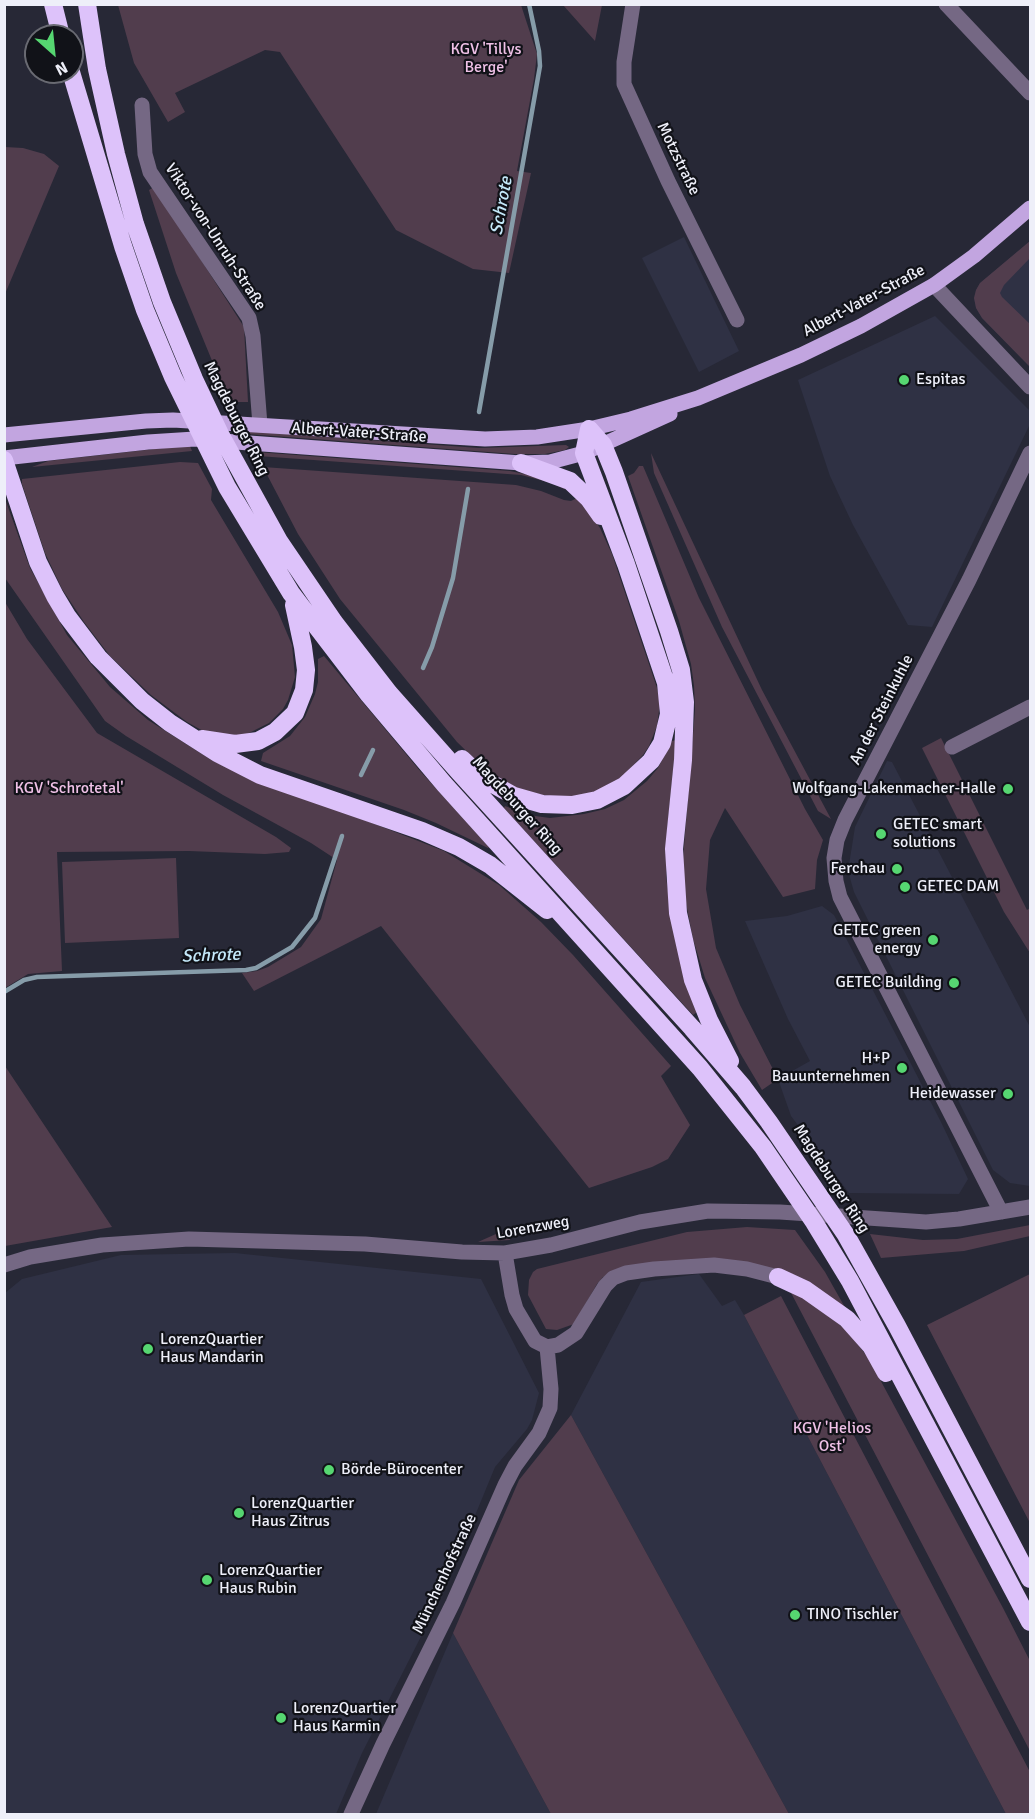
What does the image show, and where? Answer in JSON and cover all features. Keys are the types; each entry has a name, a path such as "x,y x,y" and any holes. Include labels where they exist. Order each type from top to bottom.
{"highway":[{"path":"53,4 58,24"},
{"name":"Magdeburger Ring","path":"87,4 102,93 128,201 162,303 194,379 249,488 279,541 311,590 389,693 684,1019 743,1088 795,1158 846,1235 897,1326 1030,1579"},
{"path":"74,84 123,246 145,310 172,377 227,487 291,593 376,704 444,784 715,1085 763,1148 801,1201 850,1281 1030,1622"},
{"path":"589,429 603,446 660,603 681,670 685,702 683,760 674,849 678,913 688,959 701,1000 743,1088"},
{"path":"389,693 482,778 501,790 527,801 552,806 582,804 604,798 624,786 642,771 658,751 667,729 669,706 662,669 626,564 584,453 589,429"},
{"path":"4,459 38,562 67,615 98,657 156,713 217,753 260,775 422,831 459,847 490,865 587,942"},
{"path":"521,463 570,482 589,499 614,535"},
{"path":"191,736 223,744 252,742 274,732 295,713 304,690 306,670 291,593"},
{"path":"778,1276 799,1286 834,1309 856,1328 876,1355 923,1441 941,1451"}],"main road":[{"name":"Albert-Vater-Straße","path":"4,435 155,420 260,424 485,439 537,436 589,429 698,398 834,340 934,285 994,240 1030,208"},
{"name":"Albert-Vater-Straße","path":"4,459 164,440 195,439 521,463 559,460 603,446 652,424 698,398"}],"street":[{"name":"Motzstraße","path":"633,4 624,62 624,84 668,181 737,320"},
{"path":"946,4 1030,93"},
{"name":"Viktor-von-Unruh-Straße","path":"142,105 145,154 150,172 249,318 253,336 260,424"},
{"path":"934,285 1030,387"},
{"name":"An der Steinkuhle","path":"1001,1212 840,897 834,858 837,840 845,820 969,580 1030,453"},
{"path":"951,747 1030,707"},
{"name":"Lorenzweg","path":"4,1265 30,1257 102,1245 189,1239 365,1244 505,1253 551,1245 640,1222 686,1213 722,1210 780,1212 926,1222 1030,1207"},
{"path":"505,1253 516,1309 535,1341 547,1347 558,1345 576,1333 586,1320 601,1291 618,1275 644,1270 714,1265 778,1276"},
{"name":"Münchenhofstraße","path":"351,1815 383,1744 453,1603 514,1466 544,1424 551,1402 547,1347"}],"shaded area":[{"path":"684,237 739,351 699,372 642,258"},
{"path":"1030,241 1030,367 982,318 976,308 974,298 980,283"},
{"path":"935,316 1030,411 1030,424 932,627 908,625 853,525 830,476 798,380"},
{"path":"887,761 892,762 1030,1027 1030,1186 1010,1183 993,1170 854,892 848,871 855,827"},
{"path":"822,906 834,915 941,1122 968,1179 959,1194 849,1193 791,1116 778,1079 810,1061 788,1019 745,921 787,916"},
{"path":"235,1253 481,1279 539,1393 532,1420 495,1467 444,1591 362,1753 336,1814 5,1814 5,1293 22,1279 121,1255"},
{"path":"699,1274 722,1306 735,1300 744,1315 1006,1814 789,1814 571,1415 641,1282"},
{"path":"453,1633 551,1814 376,1814"}],"green space":[{"name":"KGV 'Tillys Berge'","path":"118,5 521,5 537,54 517,171 531,173 509,273 473,269 396,230 280,52 265,50 175,93 185,112 168,122 134,63"},
{"path":"563,5 602,5 595,41"},
{"path":"5,147 23,148 44,154 59,166 5,294"},
{"path":"154,187 244,327 248,402 229,402 176,273 149,190"},
{"path":"1030,241 1030,258 1004,285 1000,293 1030,324 1030,367 982,318 976,308 974,298 980,283"},
{"path":"245,431 479,448 566,445 569,447 545,454 515,454 247,434"},
{"path":"190,446 192,451 32,467 48,461"},
{"path":"256,452 510,471 545,478 569,489 521,475 258,456"},
{"path":"651,453 762,690 831,819 818,811 722,627 654,473"},
{"path":"180,462 198,463 212,489 211,500 278,612 292,645 295,677 288,700 283,709 269,723 243,736 205,732 187,722 151,695 110,656 62,589 45,553 22,484 22,479"},
{"path":"639,466 643,466 699,598 805,809 823,840 817,860 815,889 783,897 725,808 710,840 706,889 716,948 740,1005 778,1079 762,1090 740,1053 705,978 693,939 685,898 683,859 695,710 694,686 691,664 679,621 628,476 634,473"},
{"path":"263,467 516,485 564,500 571,501 579,497 600,528 612,554 657,688 660,703 657,726 643,755 622,777 599,791 568,798 534,794 516,788 486,770 457,742 340,599 298,534"},
{"path":"4,496 30,568 67,635 110,687 148,720 213,761 444,851 499,885 541,922 671,1066 661,1076 690,1125 668,1159 652,1167 589,1188 381,926 254,991 242,973 268,967 301,947 321,919 337,860 311,843 223,795 105,721 5,578"},
{"name":"KGV 'Schrotetal'","path":"5,602 27,639 97,733 276,837 291,848 289,852 265,854 189,851 57,852 62,971 28,974 5,988"},
{"path":"324,656 488,848 404,810 261,761 263,753 290,736 305,717 318,682 318,659"},
{"path":"941,738 1027,910 1030,908 1030,953 1004,912 922,748"},
{"path":"676,740 667,831 666,877 674,934 697,1012 693,1015 504,808 505,806 528,815 550,818 605,809 624,800 647,781 658,768 672,741"},
{"path":"176,858 179,938 65,943 62,862"},
{"path":"5,1066 112,1227 5,1246"},
{"path":"1030,1225 1030,1236 964,1251 881,1258 870,1234 923,1240 957,1239"},
{"path":"747,1227 795,1230 825,1272 847,1311 784,1272 750,1263 603,1277 574,1324 557,1330 546,1329 528,1295 529,1280 537,1269 687,1232"},
{"path":"509,1232 510,1240 478,1242 496,1234"},
{"path":"1030,1274 1030,1523 927,1325"},
{"path":"788,1287 839,1324 850,1334 869,1359 1003,1608 1030,1661 1030,1751"},
{"name":"KGV 'Helios Ost'","path":"781,1296 1030,1772 1030,1814 1006,1814 744,1315"},
{"path":"571,1415 789,1814 551,1814 453,1633 519,1480"}],"waterway":[{"name":"Schrote","path":"479,412 540,66 529,4"},
{"name":"Schrote","path":"423,668 432,647 453,578 468,489"},
{"name":"Schrote","path":"361,775 373,750"},
{"name":"Schrote","path":"4,992 24,980 37,977 256,968 292,947 315,918 342,836"}],"place":[{"name":"Espitas","path":"904,380"},
{"name":"Wolfgang-Lakenmacher-Halle","path":"1008,789"},
{"name":"GETEC smart solutions","path":"881,834"},
{"name":"Ferchau","path":"897,869"},
{"name":"GETEC DAM","path":"905,887"},
{"name":"GETEC green energy","path":"933,940"},
{"name":"GETEC Building","path":"954,983"},
{"name":"H+P Bauunternehmen","path":"902,1068"},
{"name":"Heidewasser","path":"1008,1094"},
{"name":"LorenzQuartier Haus Mandarin","path":"148,1349"},
{"name":"Börde-Bürocenter","path":"329,1470"},
{"name":"LorenzQuartier Haus Zitrus","path":"239,1513"},
{"name":"LorenzQuartier Haus Rubin","path":"207,1580"},
{"name":"TINO Tischler","path":"795,1615"},
{"name":"LorenzQuartier Haus Karmin","path":"281,1718"}]}
